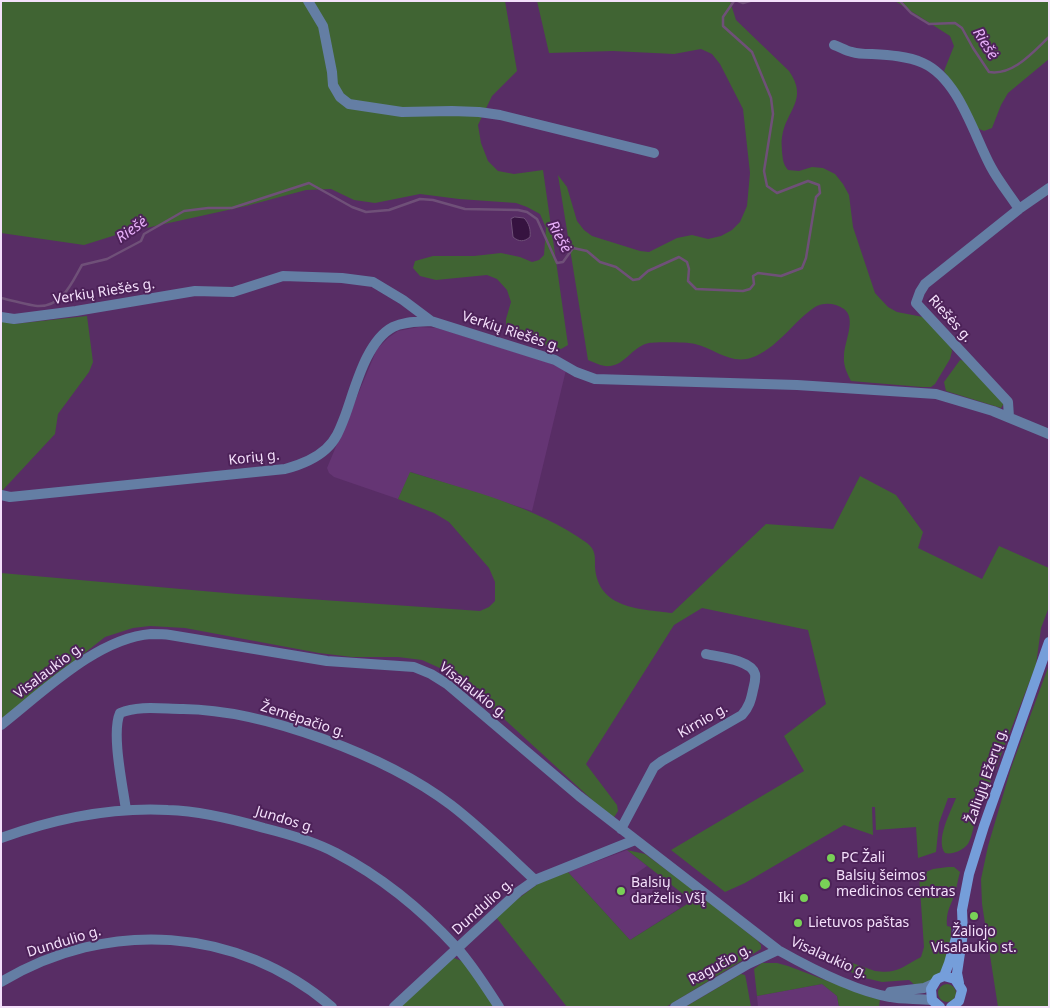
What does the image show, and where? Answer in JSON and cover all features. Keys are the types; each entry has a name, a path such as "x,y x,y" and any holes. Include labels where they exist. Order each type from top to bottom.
{"main road":[{"name":"Žaliųjų Ežerų g.","path":"944,976 962,921 969,874 984,826 1049,642"},
{"name":"Žaliųjų Ežerų g.","path":"956,1005 962,994 957,973 963,932 962,921"},
{"path":"936,1003 930,989 937,979 944,976 951,977 958,983"}],"street":[{"path":"308,1 323,26 333,85 340,97 349,104 402,112 452,111 500,115 654,153"},
{"path":"834,45 852,53 899,56 924,64 935,71 954,94 966,113 992,170 1019,208"},
{"name":"Riešės g.","path":"1009,417 1008,402 916,303 920,292 926,284 1019,208 1049,188"},
{"name":"Verkių Riešės g.","path":"1,317 14,320 194,290 234,292 283,276 342,278 373,282 403,300 431,322 555,360 576,372 595,379 797,384 936,394 962,400 1049,434"},
{"name":"Korių g.","path":"1,495 10,497 285,469 302,465 326,449 337,436 366,360 381,336 393,327 402,324 431,322"},
{"name":"Visalaukio g.","path":"1,726 87,658 107,647 128,639 150,634 170,635 327,661 414,667 431,674 447,684 621,829 778,950 840,980 874,993 892,998 936,1003"},
{"name":"Kirnio g.","path":"621,829 654,767 742,715 749,707 756,679 755,672 751,667 745,663 706,654"},
{"name":"Žemėpačio g.","path":"126,810 116,732 117,718 120,712 131,708 195,709 226,713 257,719 302,733 360,754 392,769 450,804 536,880"},
{"name":"Jundos g.","path":"1,838 34,826 126,810 168,810 229,818 287,834 335,852 385,884 425,918 457,949 499,1007"},
{"name":"Dundulio g.","path":"394,1007 518,892 536,880 635,840"},
{"name":"Dundulio g.","path":"1,982 40,962 103,943 142,938 175,940 222,949 265,964 304,984 332,1007"},
{"name":"Ragučio g.","path":"675,1007 748,964 778,950"},
{"name":"Visalaukio g.","path":"874,993 914,990 933,984"}],"shaded area":[{"path":"515,217 524,218 528,224 530,237 526,240 519,241 513,237 511,219"},
{"path":"419,327 437,328 544,361 566,370 532,511 411,472 398,499 334,477 329,473 327,468 377,349 398,331"},
{"name":"Balsių darželis VšĮ","path":"627,850 647,866 634,875 680,908 630,940 568,872"},
{"path":"822,984 837,996 839,1007 758,1007 757,996"}],"green space":[{"path":"1,1 505,1 517,71 492,96 478,125 481,143 488,161 498,171 514,174 543,170 568,345 561,349 510,337 506,334 506,319 511,302 507,290 497,279 487,275 436,280 420,276 413,268 415,261 433,256 474,256 501,253 532,262 539,260 544,255 546,228 540,214 516,203 420,194 375,203 354,200 331,189 306,190 246,206 119,234 84,245 1,233"},
{"path":"537,1 730,1 736,20 789,71 795,81 797,98 784,128 782,139 783,160 786,168 799,171 812,167 823,168 835,174 849,195 853,227 875,293 888,307 897,312 923,317 950,345 952,351 950,359 935,384 931,387 922,387 851,381 844,359 850,325 848,313 837,305 830,304 822,304 815,307 772,346 747,359 724,356 695,344 665,342 643,345 615,365 605,366 588,360 558,175 567,187 577,221 592,236 649,252 677,238 692,235 708,239 721,236 732,230 740,222 747,206 750,173 743,109 720,64 712,54 701,49 674,54 613,51 549,53"},
{"path":"895,1 1049,1 1049,59 1008,93 992,128 984,131 977,128 962,99 944,71 954,46 950,36"},
{"path":"87,316 93,362 89,372 58,414 55,434 1,492 1,320 14,324"},
{"path":"960,360 966,361 1004,403 1001,408 946,391 944,382"},
{"path":"410,472 524,509 567,530 592,548 598,581 612,599 634,608 647,610 672,613 766,524 833,529 860,476 896,495 923,532 918,548 982,579 999,546 1049,568 1049,607 1041,628 1036,665 967,845 952,853 945,853 942,847 945,826 956,798 948,798 939,823 936,852 918,858 916,827 876,830 875,807 872,807 873,835 844,825 745,883 725,892 671,850 804,771 784,736 826,704 808,630 702,608 674,625 586,764 617,805 618,811 613,819 466,684 442,669 422,660 398,657 352,657 319,653 185,628 150,626 133,628 105,637 1,719 1,573 237,594 480,611 489,607 495,601 495,582 489,568 449,522 434,513 398,499"},
{"path":"1049,665 1049,1007 998,1007 982,904 981,879 988,846 1011,768"},
{"path":"627,850 645,854 694,890 758,941 761,949 666,1007 567,1007 495,916 539,883 568,872 630,940 692,901"},
{"path":"954,867 960,872 947,916 947,926 951,927 950,947 941,971 927,983 917,987 909,980 882,982 865,978 811,955 811,953 800,948 798,944 875,971 895,971 904,967 921,957 924,947 919,875 933,869"},
{"path":"454,958 464,962 494,1007 397,1007 450,960"},
{"path":"762,963 777,963 788,966 880,999 879,1007 839,1007 837,996 822,984 757,996 754,969"},
{"path":"741,974 745,975 751,1007 685,1007"},
{"path":"947,984 953,987 956,993 953,999 947,1002 941,999 938,993 941,987"}],"waterway":[{"name":"Riešė","path":"1,298 36,306 47,305 61,298 82,265 107,259 141,241 144,234 184,211 232,208 309,183 352,207 366,212 389,210 420,199 433,200 465,209 518,210 527,212 537,219 557,263 563,262 573,248 587,251 600,262 616,267 633,280 639,279 648,271 679,257 687,262 689,269 688,281 696,289 743,291 750,289 754,284 753,276 758,273 781,276 802,268 806,258 816,197 820,193 819,185 808,181 777,193 767,186 764,171 773,114 771,98 752,52 723,26 723,17 734,1"},
{"name":"Riešė","path":"738,1 743,3 750,1"},
{"name":"Riešė","path":"900,1 911,13 929,24 955,23 962,28 989,72 998,72 1014,67 1049,37"}],"place":[{"name":"PC Žali","path":"831,858"},
{"name":"Balsių šeimos medicinos centras","path":"825,884"},
{"name":"Balsių darželis VšĮ","path":"621,891"},
{"name":"Iki","path":"804,898"},
{"name":"Žaliojo Visalaukio st.","path":"974,916"},
{"name":"Lietuvos paštas","path":"798,923"}]}
